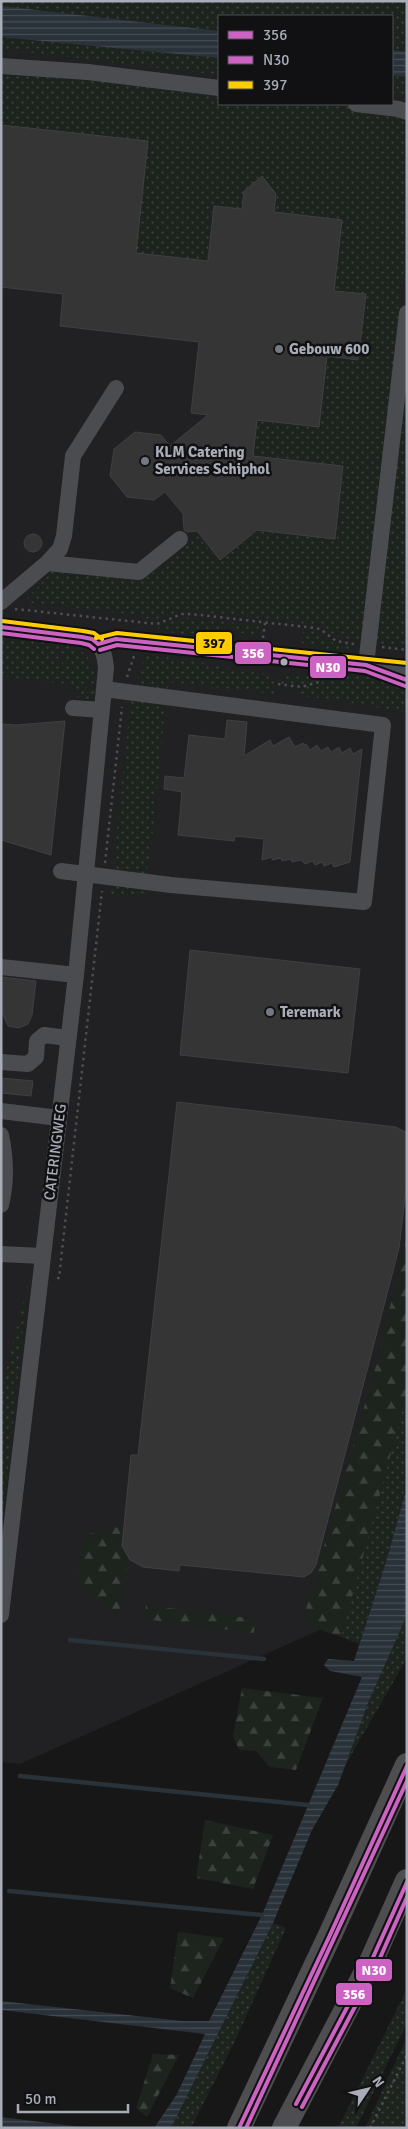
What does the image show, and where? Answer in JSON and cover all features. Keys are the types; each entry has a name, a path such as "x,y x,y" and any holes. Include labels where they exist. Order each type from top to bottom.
{"highway":[{"path":"239,2128 326,1944 407,1765"},
{"path":"284,2128 370,1964 407,1881"}],"street":[{"path":"1,66 88,72 218,88"},
{"path":"365,105 399,109 407,112"},
{"path":"366,665 407,313"},
{"path":"4,605 60,549 64,536 73,456 116,388"},
{"path":"47,563 139,572 180,539"},
{"path":"1,628 82,637 92,639 98,644 116,639 407,670"},
{"name":"CATERINGWEG","path":"1,1616 87,874 104,688 105,659 98,644"},
{"path":"366,665 407,680"},
{"path":"61,871 171,885 364,902 383,724 104,688"},
{"path":"73,708 102,710"},
{"path":"1,966 76,975"},
{"path":"1,1062 28,1064 36,1057 37,1041 44,1035 68,1038"},
{"path":"1,1111 59,1118"},
{"path":"1,1135 5,1154 6,1179 1,1205"},
{"path":"1,1254 42,1256"}],"path":[{"path":"4,605 146,625 160,624 185,614 315,628 339,642 407,650"},
{"path":"263,638 265,623"},
{"path":"278,684 301,687 319,682 324,677 324,670"},
{"path":"370,2128 407,2056"}],"shaded area":[{"path":"1,1 218,16 218,105 393,105 393,27 407,29 407,1422 351,1616 20,1764 1,1762"},
{"path":"1,6 218,31 218,58 1,37"},
{"path":"393,50 407,52 407,77 393,75"},
{"path":"407,1487 407,1615 368,1703 338,1785 312,1830 273,1923 171,2128 154,2128 177,2094 205,2034 1,2010 1,2001 182,2021 209,2021 262,1915 362,1677 330,1671 324,1665 328,1659 354,1661 386,1562"},
{"path":"1,2117 81,2127 83,2128 1,2128"}],"green space":[{"path":"1,1 407,1 407,52 393,50 393,15 218,15 218,31 1,6"},
{"path":"1,37 218,58 218,75 1,49"},
{"path":"1,63 218,90 218,105 338,105 407,113 407,242 361,641 337,637 317,625 185,610 156,620 144,619 138,615 24,602 55,568 146,578 198,536 219,562 258,531 337,539 344,465 254,455 258,421 320,428 328,357 359,360 366,295 335,291 342,220 274,211 277,194 262,177 244,191 241,209 213,207 207,261 136,254 1,126"},
{"path":"393,75 407,77 407,97 393,96"},
{"path":"407,383 407,646 376,643"},
{"path":"184,617 263,626 261,636 234,632 234,627 222,625 221,631 183,634 158,631 158,627"},
{"path":"303,630 318,632 335,644 358,648 346,655 331,653 331,650 302,643"},
{"path":"1,638 60,644 58,662 65,663 66,654 61,653 62,644 76,648 87,657 94,669 95,684 87,683 87,689 94,690 93,698 90,701 74,696 74,685 1,676"},
{"path":"146,654 179,659 180,657 231,669 269,674 269,680 282,681 283,675 319,673 318,681 300,686 277,683 275,694 169,682 167,690 136,685"},
{"path":"329,670 382,679 407,686 407,713 332,699 297,696 298,688 320,682 328,682"},
{"path":"131,697 166,702 152,839 143,896 110,895"},
{"path":"407,1236 407,1394 341,1637 302,1623 376,1366"},
{"path":"28,1283 1,1532 1,1392"},
{"path":"407,1394 407,1487 386,1562 359,1644 341,1637"},
{"path":"135,1523 118,1617 77,1584 84,1535"},
{"path":"146,1605 255,1619 254,1633 144,1619"},
{"path":"407,1615 407,1658 342,1771 368,1703"},
{"path":"242,1688 323,1698 296,1770 270,1767 256,1751 239,1750 233,1736"},
{"path":"205,1820 273,1835 253,1889 196,1878"},
{"path":"273,1923 286,1928 235,2041 191,2128 171,2128"},
{"path":"178,1932 224,1938 193,1998 170,1988"},
{"path":"407,1989 407,2023 356,2128 338,2128"},
{"path":"407,2037 407,2128 365,2128"},
{"path":"153,2054 179,2055 147,2117 136,2108"}],"building":[{"name":"Gebouw 600","path":"1,125 148,141 136,253 208,261 214,206 242,209 244,191 262,176 276,194 274,212 342,220 334,291 366,294 358,360 327,356 319,427 257,420 253,456 343,466 335,539 257,530 220,560 197,531 187,532 184,530 183,514 165,492 154,500 127,497 110,476 114,449 135,432 161,435 170,446 208,415 191,413 199,342 60,326 63,294 1,287"},
{"path":"33,534 39,537 42,543 39,549 33,552 27,549 24,543 27,537"},
{"path":"227,720 247,722 244,756 270,740 273,746 289,737 295,747 303,743 310,750 317,745 321,751 328,747 331,752 339,747 342,753 350,748 353,754 362,749 350,862 334,867 332,863 324,866 322,862 315,865 313,861 305,864 301,860 292,862 291,859 282,861 281,858 272,860 272,857 262,860 264,839 235,836 234,841 178,835 182,792 164,789 165,776 184,778 189,735 225,739"},
{"path":"65,721 51,855 1,840 1,724 16,725"},
{"name":"Teremark","path":"190,950 360,969 348,1073 180,1055"},
{"path":"1,977 36,981 32,1015 28,1024 19,1028 8,1026 1,1010"},
{"path":"1,1078 33,1081 31,1096 1,1093"},
{"path":"177,1102 396,1127 407,1133 407,1180 399,1248 316,1565 311,1573 304,1577 180,1565 179,1571 143,1567 130,1560 122,1546 131,1455 138,1455"}],"waterway":[{"path":"70,1640 264,1659"},
{"path":"20,1776 308,1805"},
{"path":"9,1891 262,1915"}],"transit line":[{"name":"397","path":"2,621 83,631 94,633 102,639"},
{"name":"356","path":"1,627 82,637 92,639 98,644"},
{"name":"N30","path":"1,633 81,643 89,645 94,649"},
{"name":"397","path":"96,638 117,633 407,663"},
{"name":"356","path":"98,644 116,639 366,665 407,680"},
{"name":"N30","path":"100,650 117,645 365,671 405,686"},
{"name":"356","path":"239,2128 407,1766"},
{"name":"N30","path":"246,2128 407,1781"},
{"name":"356","path":"296,2104 370,1964 407,1882"},
{"name":"N30","path":"302,2107 376,1967 407,1897"}],"place":[{"name":"Gebouw 600","path":"279,349"},
{"name":"KLM Catering Services Schiphol","path":"145,461"},
{"name":"Teremark","path":"270,1012"}]}
